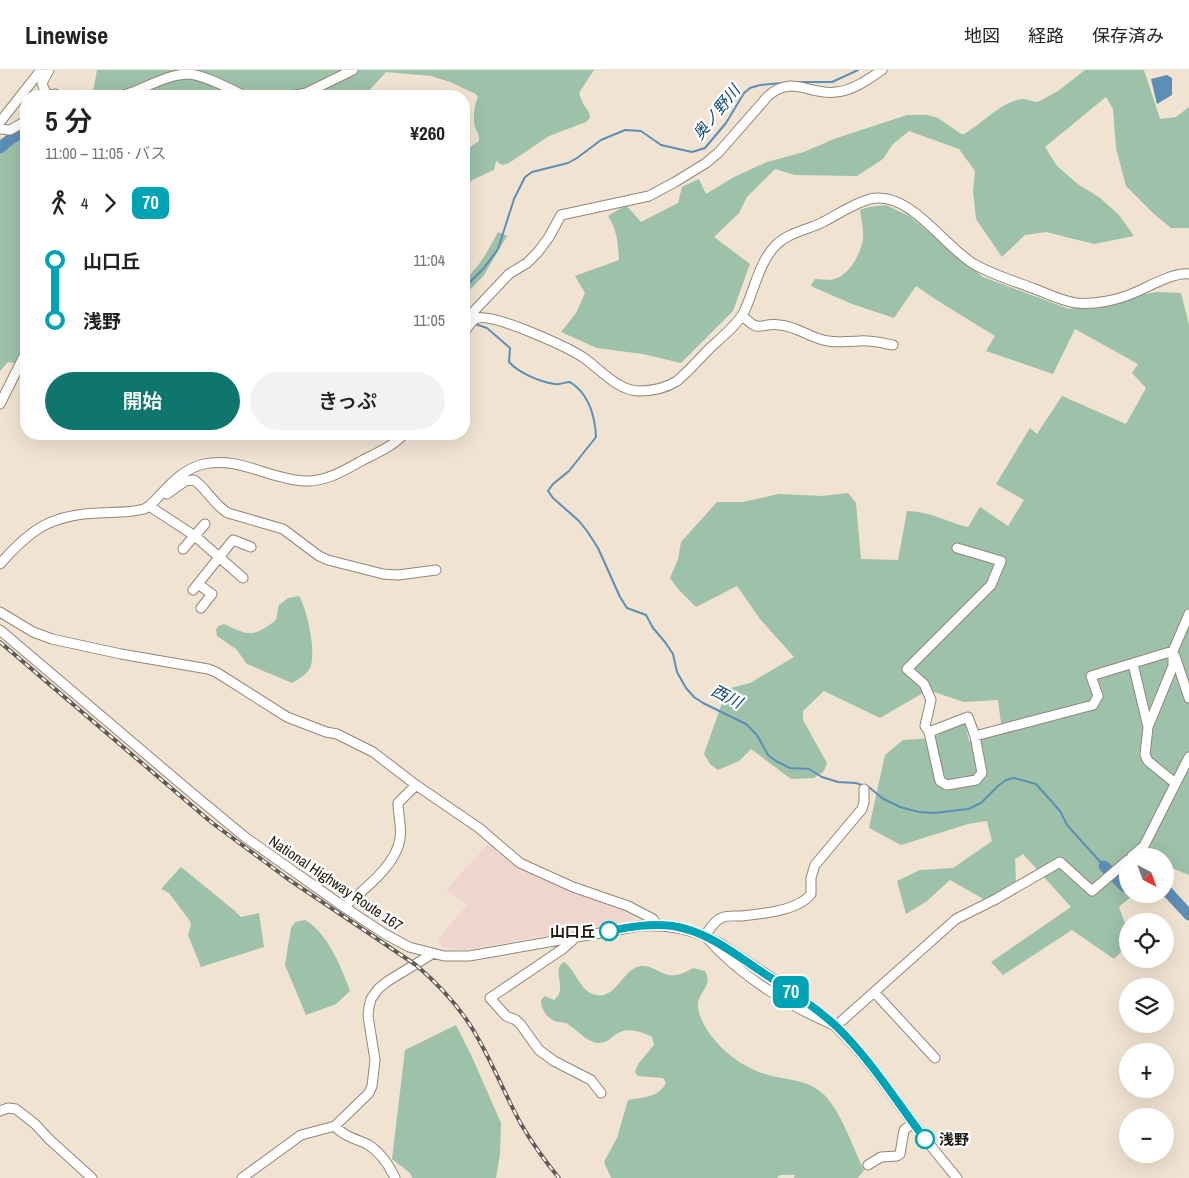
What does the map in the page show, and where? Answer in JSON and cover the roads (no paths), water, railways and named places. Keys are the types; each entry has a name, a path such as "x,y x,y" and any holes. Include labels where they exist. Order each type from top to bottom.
{"street":[{"path":"25,90 41,70"},
{"path":"45,90 42,83 49,70"},
{"path":"312,90 352,70"},
{"path":"470,325 474,319 474,311 509,274 527,263 538,252 561,215 649,196 675,182 719,152 768,96 778,88 793,85 836,92 857,85 882,70"},
{"path":"138,90 176,76 189,74 230,90"},
{"path":"0,122 20,97"},
{"path":"0,130 7,131 20,124"},
{"path":"474,319 481,317 494,320 558,344 583,358 620,385 639,391 661,388 676,381 742,315 764,264 773,249 780,242 790,235 824,222 849,207 873,199 890,200 914,212 962,256 984,270 1060,299 1077,303 1116,299 1183,273 1189,274"},
{"path":"742,315 752,325 759,328 778,324 826,341 859,340 893,345"},
{"path":"0,404 20,364"},
{"path":"0,564 25,538 42,527 62,518 78,514 135,511 149,506 175,479 197,466 226,462 292,479 317,480 342,472 398,440"},
{"path":"159,496 166,495 185,481 194,480 221,509 228,513 283,529 318,556 328,560 382,574 436,570"},
{"path":"149,506 195,536 243,578"},
{"path":"184,549 205,524"},
{"path":"201,608 212,594 196,587 218,558 233,540 251,547"},
{"path":"929,732 968,717 975,736 982,773 976,780 947,785 940,781 929,732 925,726 932,700 924,684 908,668 991,585 1001,561 958,548"},
{"path":"0,612 33,632 52,639 216,672 288,717 326,732 337,734 373,752 416,785 479,828 520,864 573,887 628,906 653,919 657,925"},
{"path":"1148,727 1173,666 1173,651 1185,629 1189,614"},
{"name":"National Highway Route 167","path":"0,630 244,837 344,907 409,947 432,954 452,956 478,955 640,926 657,925 680,928 705,936"},
{"path":"975,736 1093,705 1098,696 1091,676 1173,651"},
{"path":"1173,651 1189,698"},
{"path":"1133,664 1148,727 1148,746 1145,756 1148,761 1175,784"},
{"path":"1142,848 1189,757"},
{"path":"344,907 386,868 396,854 401,827 398,803 416,785"},
{"path":"864,789 862,809 815,865 810,878 812,894 809,897 789,908 761,914 720,918 705,936 731,963 755,981 814,1017 836,1026 855,1046 896,1097 913,1123 957,1178"},
{"path":"836,1026 956,919 996,899 1060,862 1092,891 1119,868"},
{"path":"576,937 564,948 490,998 506,1016 516,1020 521,1025 542,1053 591,1080 601,1093"},
{"path":"242,1178 301,1135 336,1126 364,1099 372,1088 375,1060 368,1016 372,999 378,989 388,981 432,954"},
{"path":"874,993 935,1058"},
{"path":"0,1111 16,1108 92,1178"},
{"path":"868,1165 881,1157 897,1156 900,1154 904,1130 913,1123"},
{"path":"336,1126 341,1132 375,1150 395,1178"}],"water":[{"path":"1167,75 1172,78 1172,95 1157,104 1151,79"}],"waterway":[{"name":"奥ノ野川","path":"793,82 832,82 858,70"},
{"name":"奥ノ野川","path":"470,282 484,268 498,249 514,199 525,177 532,172 568,163 601,140 625,130 641,131 661,145 692,152 705,148 726,123 744,93 750,88 760,85 783,83"},
{"name":"西川","path":"0,148 20,134"},
{"name":"西川","path":"475,324 487,328 510,348 509,362 518,370 549,383 570,382 577,387 586,399 594,421 596,437 569,471 553,484 548,491 587,531 598,548 620,597 627,608 646,615 653,628 673,654 677,672 686,688 694,697 746,724 757,735 768,755 776,761 790,768 809,769 822,777 838,782 856,783 870,788 882,798 900,807 919,812 934,813 968,809 981,803 1006,780 1014,778 1036,784 1060,811 1067,825 1104,866"},
{"name":"西川","path":"1104,866 1119,881"},
{"name":"西川","path":"1174,899 1189,915"}],"railway":[{"path":"0,642 211,822 288,879 416,965 432,979 453,1002 472,1028 521,1124 559,1178"}],"place":[{"name":"山口丘","path":"609,931"},
{"name":"浅野","path":"925,1139"}]}
